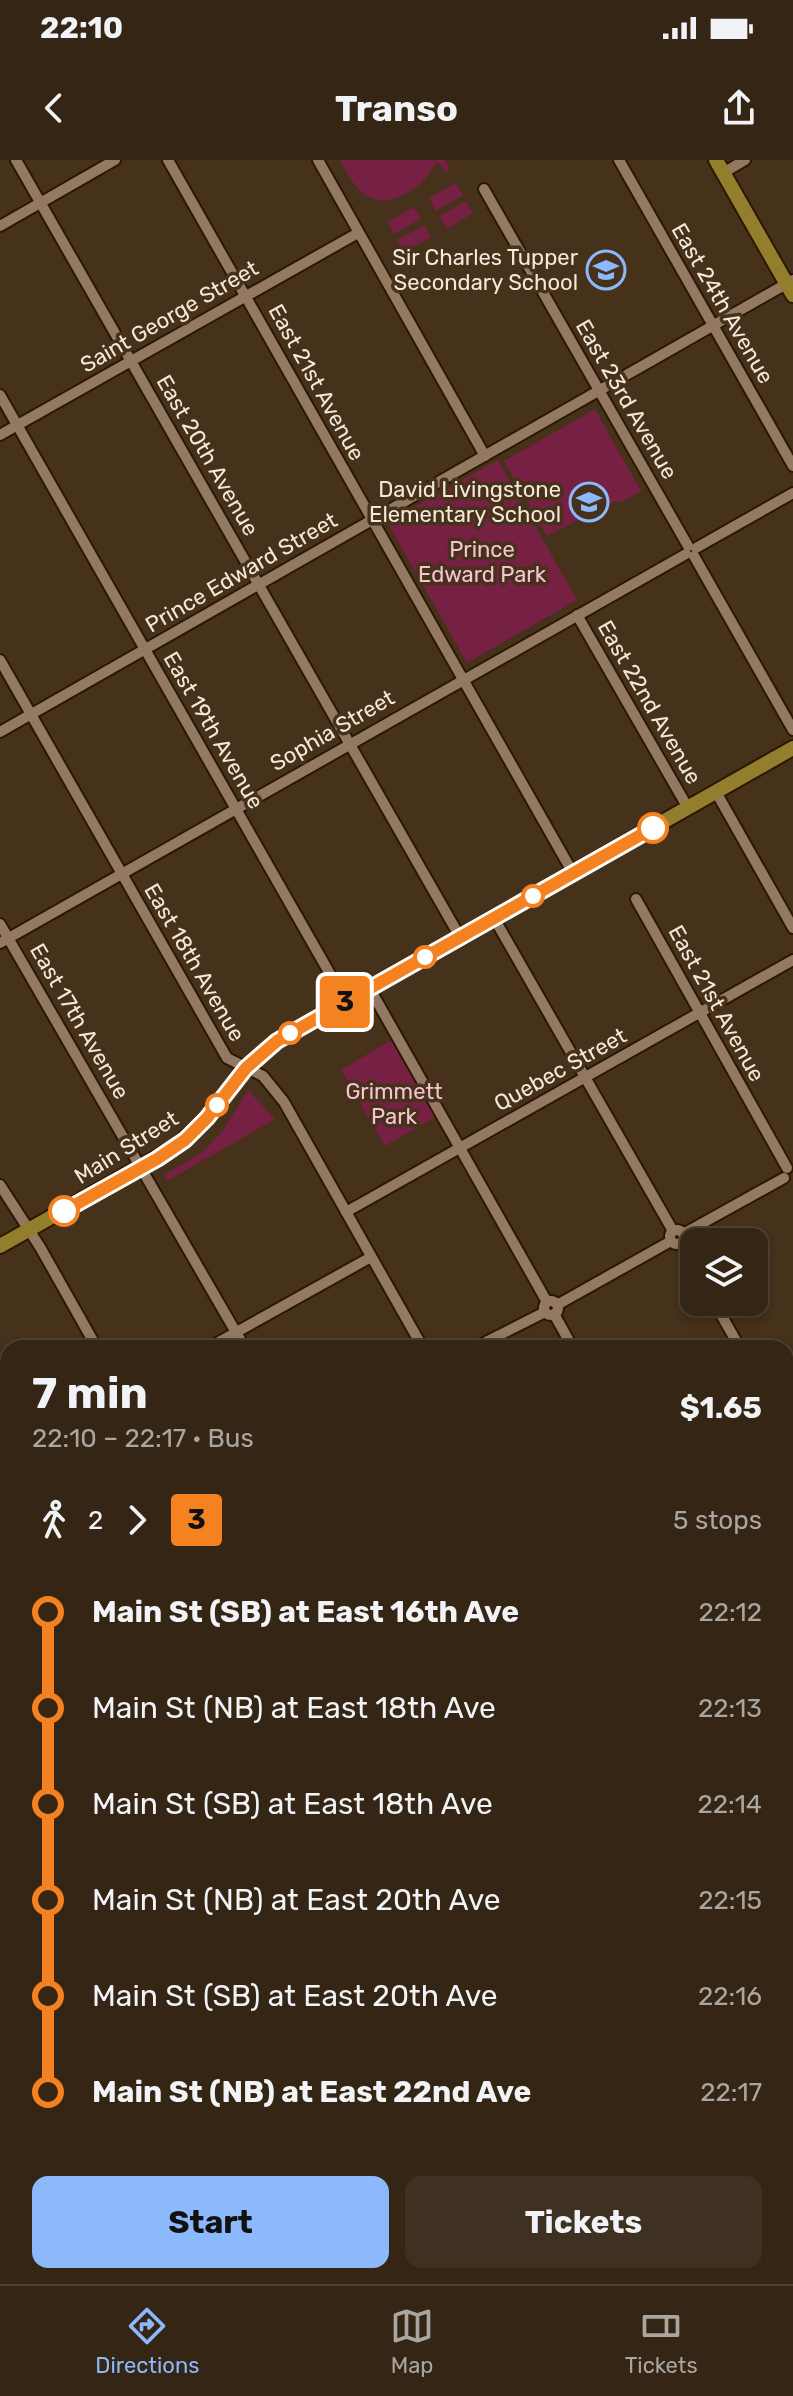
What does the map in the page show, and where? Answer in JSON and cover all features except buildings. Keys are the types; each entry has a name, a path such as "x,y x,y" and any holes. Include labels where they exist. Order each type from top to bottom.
{"main road":[{"path":"719,167 791,286"},
{"name":"Main Street","path":"0,1246 142,1167 192,1134 246,1068 277,1041 793,748"}],"street":[{"name":"East 20th Avenue","path":"16,160 460,937"},
{"path":"0,226 115,160"},
{"name":"East 21st Avenue","path":"168,160 573,873"},
{"path":"318,160 485,456"},
{"name":"East 24th Avenue","path":"619,160 793,466"},
{"path":"719,167 745,160"},
{"name":"East 23rd Avenue","path":"484,189 793,730"},
{"name":"Saint George Street","path":"0,435 358,233"},
{"name":"Prince Edward Street","path":"0,732 712,327 791,286"},
{"name":"East 19th Avenue","path":"0,395 346,1002"},
{"name":"Sophia Street","path":"4,941 793,493"},
{"name":"East 22nd Avenue","path":"577,615 688,808"},
{"name":"East 18th Avenue","path":"0,660 227,1058 263,1076 279,1094 418,1340"},
{"name":"East 22nd Avenue","path":"716,792 793,928"},
{"name":"East 21st Avenue","path":"636,899 789,1174"},
{"path":"494,918 680,1243"},
{"name":"East 17th Avenue","path":"0,924 4,941 142,1167 240,1340"},
{"name":"Quebec Street","path":"346,1212 793,960"},
{"path":"370,989 569,1340"},
{"path":"498,1340 789,1174"},
{"path":"0,1185 92,1340"},
{"path":"222,1340 371,1257"},
{"path":"722,1316 735,1340"}],"green space":[{"path":"340,160 445,160 450,169 445,172 436,163 414,189 394,199 383,200 372,198 358,189"},
{"path":"456,183 463,195 436,211 429,198"},
{"path":"466,201 473,213 447,229 439,216"},
{"path":"414,207 421,219 394,234 387,222"},
{"path":"424,225 431,237 404,252 397,240"},
{"path":"595,409 641,491 547,536 504,461"},
{"name":"Prince Edward Park","path":"498,460 577,600 467,663 387,522"},
{"name":"Grimmett Park","path":"391,1040 435,1117 385,1146 341,1070"},
{"path":"248,1090 275,1119 167,1181 164,1175 204,1151 223,1130"}],"bus line":[{"name":"3","path":"64,1211 185,1140 207,1118 246,1068 277,1041 653,828"}],"place":[{"name":"Sir Charles Tupper Secondary School","path":"606,270"},
{"name":"David Livingstone Elementary School","path":"589,502"}]}
